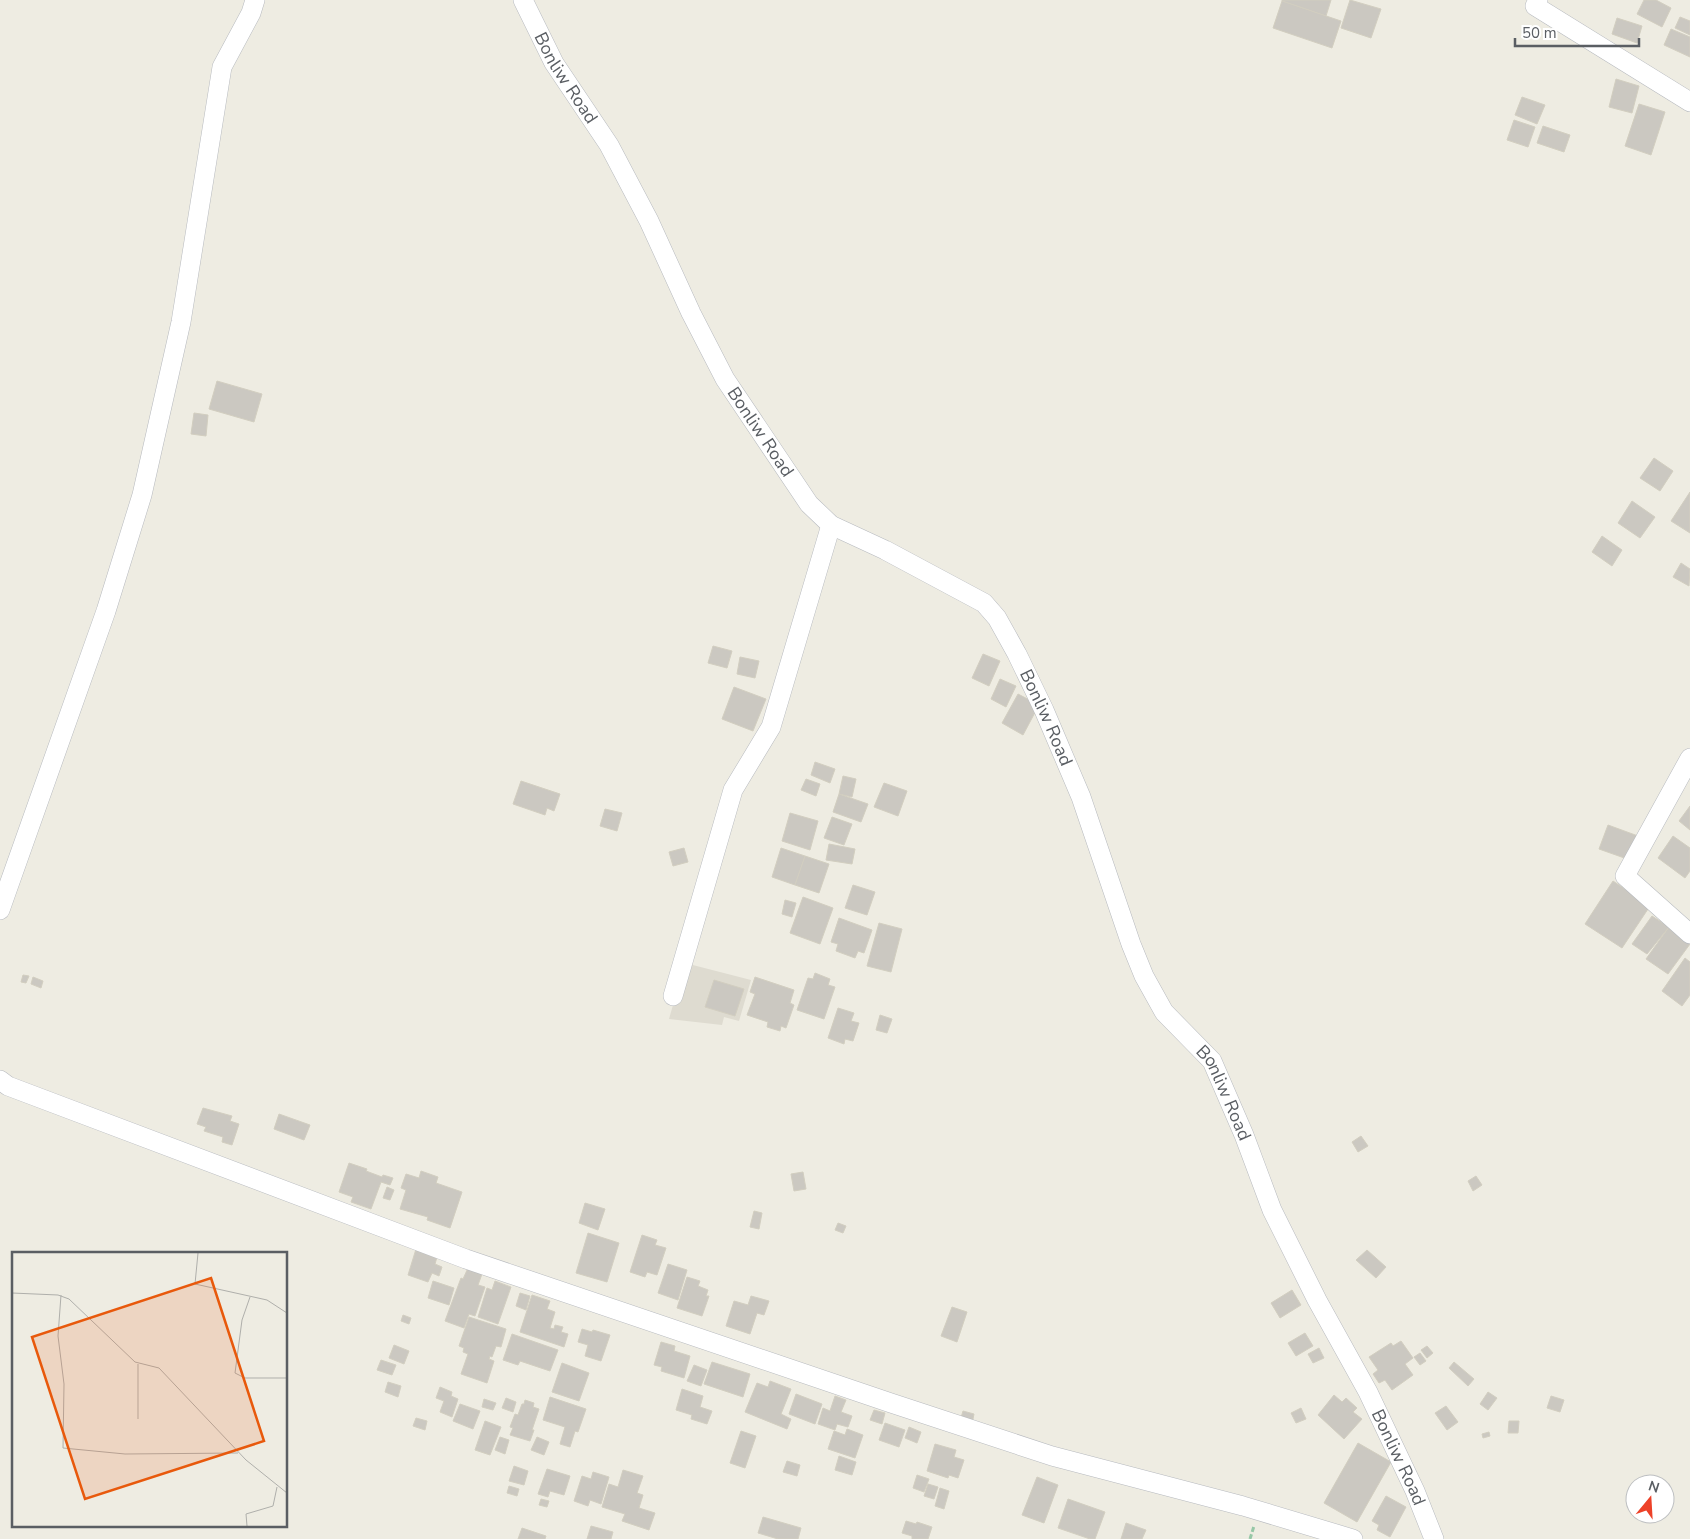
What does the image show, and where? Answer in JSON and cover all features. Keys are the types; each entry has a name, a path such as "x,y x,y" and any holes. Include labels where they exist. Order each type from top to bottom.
{"street":[{"path":"0,910 106,610 142,495 181,322 222,67 251,13 255,0"},
{"name":"Bonliw Road","path":"523,0 554,63 609,145 648,220 691,313 725,379 809,504 832,525 885,550 984,603 997,618 1044,710 1081,797 1130,944 1144,976 1164,1012 1212,1061 1244,1135 1272,1210 1317,1300 1368,1392 1415,1491 1434,1539"},
{"path":"1538,0 1535,6 1690,102"},
{"path":"672,996 733,790 772,727 832,525"},
{"path":"1690,758 1625,876 1690,934"},
{"path":"0,1080 8,1086 457,1256 881,1400 1052,1456 1243,1506 1353,1539"}],"shaded area":[{"path":"685,963 751,980 739,1021 724,1017 722,1025 669,1019"}],"building":[{"path":"1282,0 1331,0 1326,16"},
{"path":"1350,0 1381,9 1371,38 1341,28"},
{"path":"1644,0 1656,0 1671,8 1662,27 1637,14"},
{"path":"1282,1 1341,21 1332,48 1273,28"},
{"path":"1680,17 1690,21 1690,35 1675,28"},
{"path":"1617,18 1642,26 1637,43 1612,34"},
{"path":"1671,29 1690,37 1690,57 1664,45"},
{"path":"1616,79 1639,86 1632,113 1609,107"},
{"path":"1522,97 1545,105 1537,124 1515,115"},
{"path":"1639,104 1665,112 1651,155 1625,146"},
{"path":"1514,120 1535,127 1528,147 1507,140"},
{"path":"1543,126 1570,135 1564,152 1537,143"},
{"path":"217,381 262,394 254,422 209,409"},
{"path":"194,413 208,415 206,436 191,434"},
{"path":"1654,458 1673,471 1660,491 1640,478"},
{"path":"1690,492 1690,533 1671,521"},
{"path":"1632,501 1655,517 1640,538 1618,523"},
{"path":"1602,536 1622,550 1612,566 1592,552"},
{"path":"1681,563 1690,569 1689,586 1673,577"},
{"path":"713,646 732,651 727,668 708,663"},
{"path":"983,654 1000,661 989,686 972,678"},
{"path":"740,657 759,661 755,678 737,674"},
{"path":"1000,679 1016,686 1006,707 991,699"},
{"path":"734,687 766,699 753,731 722,719"},
{"path":"1018,694 1039,705 1023,735 1002,723"},
{"path":"815,762 835,769 830,783 811,775"},
{"path":"843,776 856,779 852,797 839,794"},
{"path":"806,779 820,784 816,796 801,790"},
{"path":"521,781 560,794 554,811 547,808 545,815 513,804"},
{"path":"884,783 907,791 898,816 874,807"},
{"path":"839,794 868,804 861,822 833,812"},
{"path":"1690,806 1690,830 1679,821"},
{"path":"605,809 622,813 617,831 600,826"},
{"path":"790,813 818,821 810,850 782,841"},
{"path":"832,817 852,824 844,845 824,838"},
{"path":"1608,825 1638,836 1630,860 1599,849"},
{"path":"1673,836 1690,848 1690,871 1685,878 1658,858"},
{"path":"829,844 855,849 852,864 826,860"},
{"path":"684,848 688,862 673,866 669,852"},
{"path":"781,848 805,856 795,885 772,877"},
{"path":"805,856 829,864 819,893 795,885"},
{"path":"1613,881 1650,906 1622,948 1585,924"},
{"path":"853,885 875,892 867,915 845,908"},
{"path":"803,897 833,908 820,944 790,933"},
{"path":"785,900 796,903 792,917 782,914"},
{"path":"1652,916 1669,927 1647,954 1632,944"},
{"path":"839,918 872,930 864,953 858,951 855,958 836,951 838,944 831,942"},
{"path":"879,923 902,929 891,972 867,966"},
{"path":"1669,927 1690,942 1690,944 1668,974 1646,959"},
{"path":"1685,958 1690,962 1690,995 1682,1006 1662,991"},
{"path":"815,973 830,979 828,985 835,987 824,1019 797,1010 808,978 813,979"},
{"path":"23,975 29,976 26,983 21,982"},
{"path":"33,977 43,981 41,988 31,984"},
{"path":"755,977 794,990 790,1003 794,1005 786,1028 781,1026 780,1031 767,1027 768,1022 747,1015 755,994 750,992"},
{"path":"714,980 744,989 735,1016 705,1007"},
{"path":"838,1008 854,1013 851,1021 859,1023 853,1041 845,1039 844,1044 828,1038"},
{"path":"880,1015 892,1019 887,1033 876,1030"},
{"path":"203,1108 232,1116 230,1121 239,1124 232,1145 222,1142 223,1137 204,1131 206,1127 197,1124"},
{"path":"279,1114 310,1125 304,1140 274,1129"},
{"path":"1361,1136 1368,1146 1358,1152 1352,1142"},
{"path":"349,1163 367,1169 366,1171 382,1177 383,1175 393,1178 390,1185 381,1182 371,1209 351,1202 353,1197 339,1192"},
{"path":"421,1171 438,1177 436,1183 462,1192 450,1228 427,1220 428,1217 400,1209 406,1190 401,1188 406,1174 419,1178"},
{"path":"803,1172 806,1189 794,1191 791,1174"},
{"path":"1476,1176 1482,1185 1473,1191 1468,1181"},
{"path":"387,1187 394,1190 390,1200 383,1198"},
{"path":"585,1203 605,1209 598,1230 579,1223"},
{"path":"754,1211 762,1213 759,1229 750,1227"},
{"path":"838,1223 846,1226 843,1233 835,1230"},
{"path":"588,1233 619,1243 607,1282 576,1273"},
{"path":"642,1235 657,1240 655,1245 666,1248 657,1275 647,1272 645,1277 630,1272"},
{"path":"416,1249 437,1257 435,1264 442,1267 439,1276 432,1273 428,1282 408,1275"},
{"path":"1367,1250 1386,1267 1376,1278 1356,1260"},
{"path":"668,1264 687,1270 678,1300 658,1293"},
{"path":"468,1268 482,1274 478,1285 485,1287 475,1316 469,1314 464,1328 445,1321 461,1278 463,1279"},
{"path":"687,1277 700,1281 698,1286 708,1290 706,1296 709,1296 702,1316 677,1308"},
{"path":"433,1281 454,1288 449,1305 428,1298"},
{"path":"495,1281 511,1287 498,1324 478,1317 487,1288 492,1290"},
{"path":"1292,1290 1301,1305 1280,1318 1271,1303"},
{"path":"520,1293 530,1296 526,1310 516,1306"},
{"path":"532,1295 550,1301 547,1309 555,1312 550,1328 554,1329 555,1325 563,1327 561,1332 568,1334 564,1347 520,1332"},
{"path":"751,1296 769,1301 764,1315 757,1313 750,1334 726,1326 734,1301 748,1305"},
{"path":"952,1307 967,1312 957,1342 941,1336"},
{"path":"403,1315 411,1318 409,1324 401,1321"},
{"path":"469,1317 506,1329 501,1347 496,1346 492,1357 490,1356 489,1359 494,1361 487,1383 461,1374 468,1354 463,1352 464,1348 459,1346"},
{"path":"582,1329 610,1335 601,1361 585,1356 588,1345 578,1342"},
{"path":"1305,1333 1313,1346 1296,1356 1288,1343"},
{"path":"512,1334 558,1350 550,1371 520,1361 518,1365 503,1360"},
{"path":"1401,1341 1413,1358 1405,1364 1413,1375 1392,1390 1385,1380 1379,1383 1373,1374 1378,1370 1369,1357 1391,1343 1393,1346"},
{"path":"661,1342 675,1346 674,1351 690,1356 684,1378 661,1371 662,1367 654,1365"},
{"path":"394,1345 409,1351 404,1364 389,1358"},
{"path":"1427,1346 1433,1353 1427,1358 1421,1350"},
{"path":"1319,1348 1324,1358 1313,1363 1308,1354"},
{"path":"1420,1353 1426,1361 1420,1365 1414,1357"},
{"path":"381,1360 396,1365 392,1375 377,1370"},
{"path":"712,1362 750,1374 743,1397 704,1384"},
{"path":"1454,1362 1474,1379 1468,1386 1449,1368"},
{"path":"562,1363 589,1373 579,1401 552,1392"},
{"path":"694,1365 707,1370 701,1386 687,1381"},
{"path":"770,1381 791,1389 781,1414 791,1419 787,1429 745,1412 757,1383 768,1387"},
{"path":"388,1382 401,1386 398,1397 385,1392"},
{"path":"440,1387 452,1392 451,1396 458,1399 452,1417 440,1412 444,1401 436,1398"},
{"path":"682,1389 703,1396 700,1407 712,1411 707,1424 691,1419 692,1415 676,1410"},
{"path":"1488,1392 1497,1398 1488,1410 1480,1404"},
{"path":"796,1394 822,1404 815,1424 789,1414"},
{"path":"1334,1395 1342,1402 1346,1398 1357,1408 1353,1412 1362,1419 1344,1439 1318,1415"},
{"path":"835,1396 846,1400 841,1412 852,1416 848,1427 837,1424 835,1430 818,1424 823,1408 830,1411"},
{"path":"1551,1396 1564,1400 1560,1412 1547,1408"},
{"path":"550,1397 586,1409 578,1432 575,1431 570,1447 560,1444 565,1427 543,1420"},
{"path":"506,1398 516,1402 513,1412 502,1408"},
{"path":"484,1399 496,1403 493,1410 482,1407"},
{"path":"525,1400 534,1403 533,1407 539,1409 530,1441 510,1435 513,1428 510,1427 515,1414 518,1415"},
{"path":"460,1404 480,1411 473,1429 453,1421"},
{"path":"1446,1406 1458,1422 1447,1430 1435,1413"},
{"path":"1301,1408 1306,1419 1296,1423 1291,1413"},
{"path":"874,1410 885,1413 882,1424 870,1420"},
{"path":"963,1411 974,1414 972,1424 960,1421"},
{"path":"416,1418 427,1421 425,1430 413,1426"},
{"path":"485,1421 501,1427 490,1455 475,1450"},
{"path":"1509,1421 1519,1421 1518,1433 1508,1433"},
{"path":"885,1423 905,1430 899,1447 879,1440"},
{"path":"909,1427 921,1432 917,1443 905,1438"},
{"path":"847,1429 863,1435 855,1458 828,1449 834,1431 845,1435"},
{"path":"741,1431 756,1436 745,1468 730,1463"},
{"path":"1489,1432 1490,1436 1483,1438 1482,1434"},
{"path":"500,1437 509,1440 505,1454 495,1450"},
{"path":"537,1437 549,1442 544,1455 531,1450"},
{"path":"1358,1443 1391,1462 1357,1522 1324,1503"},
{"path":"935,1444 956,1450 954,1457 964,1460 958,1478 949,1475 948,1478 927,1471"},
{"path":"839,1456 856,1462 852,1475 835,1470"},
{"path":"787,1461 800,1465 797,1476 783,1472"},
{"path":"514,1466 528,1471 524,1485 509,1481"},
{"path":"547,1469 570,1476 564,1495 550,1491 548,1497 538,1494"},
{"path":"623,1470 643,1476 637,1493 643,1495 639,1508 655,1513 649,1530 622,1521 625,1514 602,1507 609,1484 618,1487"},
{"path":"593,1472 609,1477 601,1504 590,1500 588,1506 574,1501 582,1476 591,1479"},
{"path":"917,1475 929,1479 924,1492 913,1488"},
{"path":"1037,1477 1058,1485 1044,1523 1022,1515"},
{"path":"928,1484 938,1487 934,1499 924,1496"},
{"path":"509,1486 519,1489 517,1496 507,1493"},
{"path":"940,1488 949,1491 944,1509 935,1506"},
{"path":"1386,1496 1406,1507 1390,1537 1377,1530 1379,1525 1372,1521"},
{"path":"541,1499 549,1501 547,1507 539,1505"},
{"path":"1068,1499 1105,1512 1095,1539 1058,1528"},
{"path":"763,1517 801,1528 798,1539 778,1539 758,1533"},
{"path":"906,1521 932,1527 928,1539 912,1539 912,1536 902,1533"},
{"path":"1126,1523 1146,1530 1142,1539 1121,1539"},
{"path":"591,1526 613,1532 611,1539 587,1539"},
{"path":"522,1528 546,1536 545,1539 518,1539"}]}
